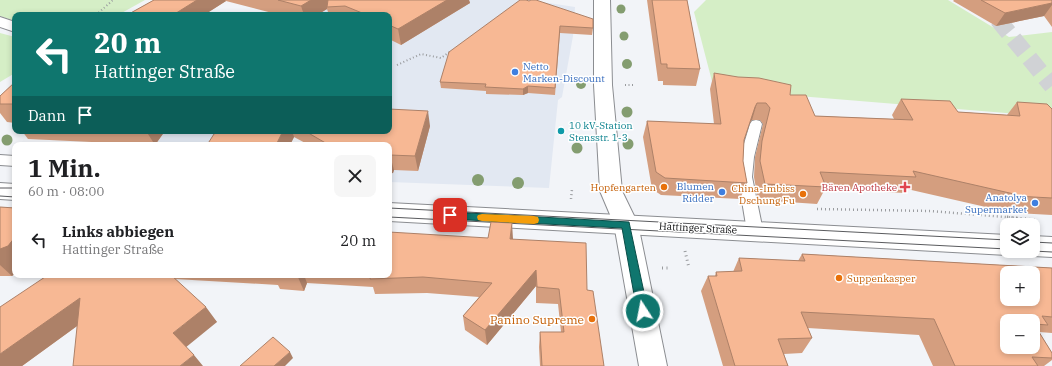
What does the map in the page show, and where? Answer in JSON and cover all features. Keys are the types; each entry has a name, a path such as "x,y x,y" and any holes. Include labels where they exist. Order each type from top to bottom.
{"main road":[{"path":"602,0 603,85 611,191 626,224 653,366"},
{"path":"0,22 12,26"},
{"path":"0,191 12,192"},
{"name":"Hattinger Straße","path":"392,212 1000,245"},
{"path":"1040,246 1052,247"}],"lane":[{"path":"755,231 745,177 747,157 756,124"},
{"path":"0,160 12,161"}],"path":[{"path":"99,12 113,0"},
{"path":"397,65 421,54 441,58 454,50"},
{"path":"817,209 930,211 1044,221"},
{"path":"685,254 689,268"}],"shaded area":[{"path":"342,0 529,0 575,7 573,36 562,97 558,100 549,188 392,182 392,142 389,142 389,134 392,134 392,12 321,12"},
{"path":"163,134 238,134 226,142 157,142"}],"green space":[{"path":"0,0 145,0 123,12 12,12 12,20 0,16"},
{"path":"706,0 948,0 1009,37 1052,32 1052,128 1042,116 714,89 694,12"},
{"path":"0,33 12,36 12,75 0,82"}],"building":[{"path":"154,0 197,0 178,12 132,12"},
{"path":"278,0 311,0 301,6"},
{"path":"328,0 447,0 398,29 392,26 392,12 360,12 345,6 327,7"},
{"path":"520,0 536,0 593,19 593,28 560,26 555,88 528,86 523,89 485,87 486,84 440,82 449,52"},
{"path":"652,0 687,0 700,69 667,68 667,64 661,64"},
{"path":"981,0 1052,0 1052,3 1005,13"},
{"path":"714,73 738,77 759,78 791,85 790,95 806,95 815,116 913,120 901,99 950,101 958,112 1020,116 1017,102 1047,104 1052,109 1052,198 1015,196 1014,194 913,171 916,177 820,172 826,187 765,184 760,161 762,141 770,108 766,103 757,103 744,140 743,161 747,183 665,178 656,172 647,121 721,124"},
{"path":"12,85 12,104 0,104 0,96"},
{"path":"392,109 428,111 415,156 392,155 392,142 324,142 310,134 392,134"},
{"path":"214,134 282,134 278,142 209,142"},
{"path":"0,207 12,208 12,241 8,246 0,249"},
{"path":"491,222 512,223 510,239 586,243 587,290 593,291 604,366 542,366 540,332 564,332 559,289 537,287 536,270 485,330 463,316 492,283 423,277 370,279 392,278 392,232 488,238"},
{"path":"802,254 1016,266 1000,266 1000,306 1040,306 1040,267 1052,268 1052,317 1042,316 1048,325 1040,324 1040,314 1000,314 1000,354 1040,354 1040,334 1052,353 1052,358 1032,357 1038,366 955,366 934,319 801,312 812,338 778,339 788,366 735,366 708,276 717,276 716,272 742,271 739,258 805,261"},
{"path":"44,278 174,278 206,307 173,333 194,355 180,366 73,366 80,298 0,354 0,307"},
{"path":"273,337 290,352 274,366 240,366"}],"tunnel":[{"path":"982,0 1052,86"}],"tram line":[{"path":"0,188 12,188"},
{"path":"0,196 12,197"},
{"path":"392,208 1000,240"},
{"path":"392,217 1000,249"},
{"path":"1040,242 1052,243"},
{"path":"1040,251 1052,252"}],"slow traffic":[{"path":"482,217 534,220"}],"place":[{"name":"Netto Marken-Discount","path":"515,72"},
{"name":"10 kV-Station Stensstr. 1-3","path":"561,131"},
{"name":"Hopfengarten","path":"664,187"},
{"name":"Bären Apotheke","path":"905,187"},
{"name":"Blumen Ridder","path":"722,192"},
{"name":"China-Imbiss Dschung Fu","path":"803,194"},
{"name":"Anatolya Supermarket","path":"1035,203"},
{"name":"Suppenkasper","path":"839,278"},
{"name":"Panino Supreme","path":"592,319"}],"route":[{"path":"450,215 626,224 643,311"}]}
